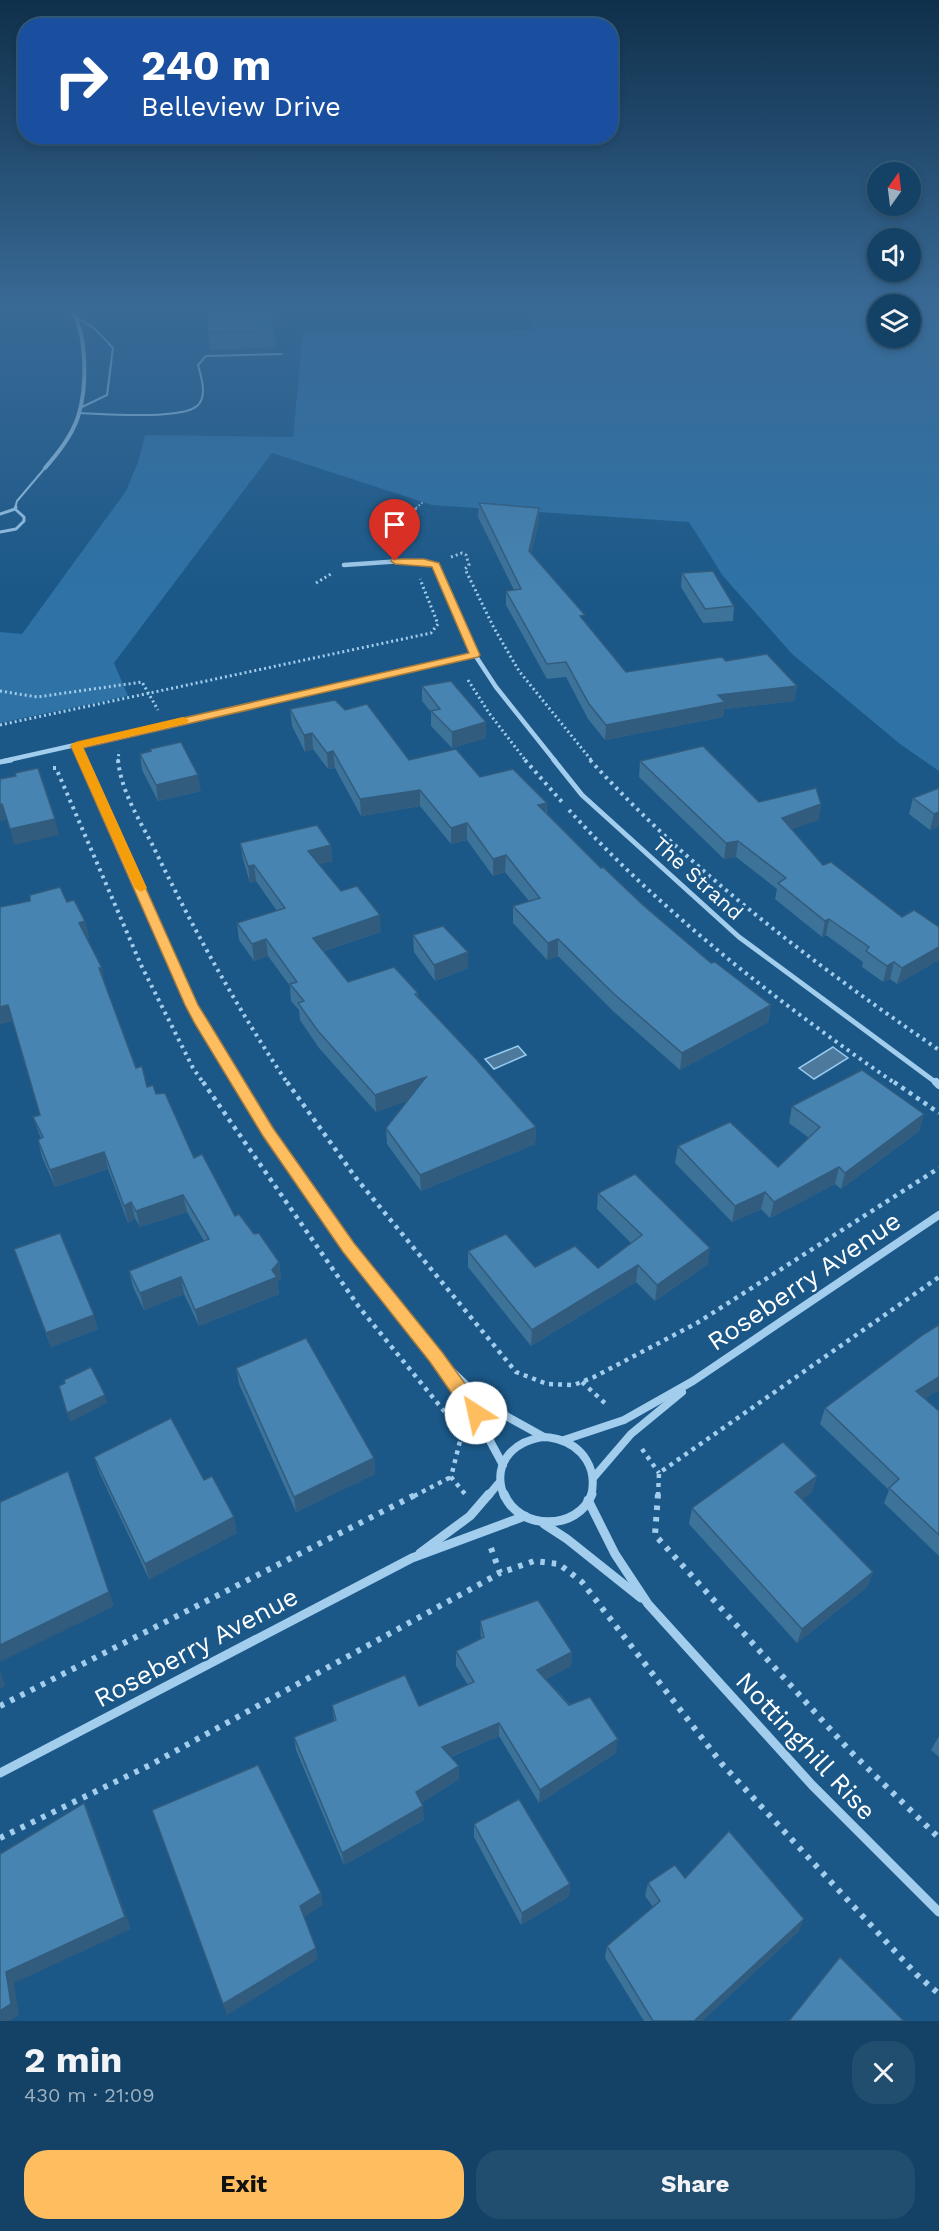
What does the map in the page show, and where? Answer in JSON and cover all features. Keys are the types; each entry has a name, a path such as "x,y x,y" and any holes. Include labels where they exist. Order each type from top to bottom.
{"street":[{"path":"45,468 65,442 82,403"},
{"path":"344,565 404,561 436,565"},
{"name":"The Strand","path":"436,565 475,655 496,687 582,795 739,937 939,1085"},
{"path":"0,762 475,655"},
{"path":"77,746 192,1005 281,1152 362,1267 436,1357 481,1422 503,1465"},
{"name":"Roseberry Avenue","path":"564,1440 624,1420 693,1381 939,1215"},
{"path":"436,1357 488,1406 544,1437"},
{"name":"Roseberry Avenue","path":"594,1477 631,1434 693,1381"},
{"path":"544,1437 564,1440 581,1452 594,1477 594,1489 584,1509 571,1519 544,1524 514,1511 507,1504 498,1484 499,1474 508,1453 525,1441 544,1437"},
{"name":"Roseberry Avenue","path":"412,1558 470,1516 498,1484"},
{"name":"Nottinghill Rise","path":"588,1500 629,1578 648,1604 812,1785 939,1912"},
{"name":"Roseberry Avenue","path":"0,1773 412,1558 525,1516"},
{"name":"Nottinghill Rise","path":"544,1524 567,1539 648,1604"}],"lane":[{"path":"82,407 92,403"},
{"path":"80,412 161,413 191,409 199,403"},
{"path":"15,509 17,501 45,468"},
{"path":"0,514 15,509"},
{"path":"0,532 16,529 24,522 24,517 15,509"}],"path":[{"path":"0,725 431,633 438,624 417,572 405,569 394,526 423,502"},
{"path":"436,565 462,553 466,555 469,565 465,569 487,614 527,683 584,754 662,836 754,916 841,983 939,1050"},
{"path":"316,583 329,574 341,573"},
{"path":"466,676 481,703 522,758 576,818 651,891 726,956 802,1016 883,1076 939,1113"},
{"path":"0,691 37,697 142,682 166,724"},
{"path":"120,749 117,756 120,776 159,861 228,989 306,1110 385,1214 516,1372 547,1384 574,1385 594,1377 697,1323 939,1168"},
{"path":"939,1278 658,1473 656,1535 850,1751 939,1838"},
{"path":"0,1706 451,1477 462,1433 481,1422"},
{"path":"451,1477 478,1507"},
{"path":"485,1532 500,1573"},
{"path":"0,1838 150,1765 500,1573 534,1561 559,1564 582,1582 722,1764 917,1975 939,1994"}],"shaded area":[{"path":"296,403 939,403 939,771 900,744 792,654 723,576 689,522 432,505 272,453 114,663 128,696 0,723 0,632 22,634 126,491 138,462 145,435 293,437"},
{"path":"518,1046 526,1055 494,1069 485,1059"},
{"path":"833,1047 848,1058 814,1079 799,1068"}],"building":[{"path":"479,503 539,508 529,551 585,615 580,616 626,672 722,657 726,661 767,654 797,686 718,695 725,702 606,725 589,704 566,662 547,664 506,591 521,589"},
{"path":"713,571 734,606 705,609 682,573"},
{"path":"451,681 486,722 452,732 431,711 440,709 422,686"},
{"path":"335,700 345,710 367,704 409,760 456,749 480,777 513,769 547,803 538,805 601,868 603,867 644,906 711,963 715,962 771,1005 682,1053 614,994 558,939 548,943 513,906 540,898 506,855 493,859 467,823 451,828 420,790 360,799 333,751 327,753 312,733 304,735 290,709"},
{"path":"181,742 198,775 156,785 140,754 151,751 150,749"},
{"path":"703,746 759,802 816,788 821,804 782,818 823,865 831,862 902,917 914,910 939,927 939,947 902,968 894,962 887,966 866,951 869,947 829,919 825,921 778,883 786,878 738,841 726,843 640,761"},
{"path":"38,768 55,819 10,829 2,804 0,805 0,779"},
{"path":"939,788 939,812 934,814 913,798"},
{"path":"317,825 331,845 308,851 341,891 357,886 380,915 313,938 348,982 394,967 418,993 415,994 536,1127 420,1175 386,1128 426,1077 375,1095 318,1031 298,1003 304,1001 290,984 297,982 266,939 252,944 237,923 285,908 254,865 248,866 240,843"},
{"path":"60,887 67,902 74,900 85,921 79,923 102,968 99,968 136,1068 142,1066 147,1087 153,1085 156,1094 165,1093 194,1158 202,1154 235,1216 239,1214 254,1234 259,1233 279,1262 272,1270 277,1277 195,1310 181,1277 140,1293 129,1271 209,1239 183,1195 136,1211 131,1202 124,1206 104,1152 50,1170 38,1140 43,1137 33,1117 40,1115 8,1005 0,1007 0,907 30,901 30,895"},
{"path":"443,926 468,952 434,965 413,935"},
{"path":"862,1070 924,1114 845,1173 839,1167 774,1202 765,1192 735,1206 678,1146 730,1122 778,1167 820,1127 792,1106"},
{"path":"635,1174 710,1248 657,1285 638,1265 532,1330 468,1251 506,1234 535,1267 575,1246 598,1268 642,1235 598,1193"},
{"path":"60,1233 94,1315 46,1333 14,1249"},
{"path":"939,1325 939,1377 916,1391 939,1411 939,1535 889,1488 899,1479 825,1408"},
{"path":"306,1338 374,1458 294,1497 236,1368"},
{"path":"91,1367 105,1395 67,1413 59,1386 65,1383 64,1380"},
{"path":"171,1418 204,1480 212,1476 234,1517 145,1564 94,1457"},
{"path":"783,1442 817,1476 795,1492 873,1572 802,1629 692,1508"},
{"path":"68,1471 109,1592 0,1645 0,1502"},
{"path":"538,1600 572,1652 537,1670 569,1705 590,1697 618,1739 540,1790 499,1723 442,1747 459,1766 416,1792 423,1806 342,1853 294,1737 336,1720 332,1705 405,1675 419,1706 474,1682 456,1651 484,1637 480,1621"},
{"path":"258,1765 321,1893 300,1906 316,1948 223,2004 152,1810"},
{"path":"519,1799 570,1884 522,1913 474,1824"},
{"path":"84,1803 125,1917 6,1972 11,2004 0,2011 0,1854"},
{"path":"729,1831 804,1919 694,2021 653,2021 607,1946 660,1901 648,1883 675,1865 685,1878"},
{"path":"840,1957 904,2021 789,2021"}],"slow traffic":[{"path":"141,888 77,746 183,720"}],"route":[{"path":"395,561 424,562 436,565 475,655 77,746 202,1024 268,1132 348,1248 436,1357 476,1413"}]}
